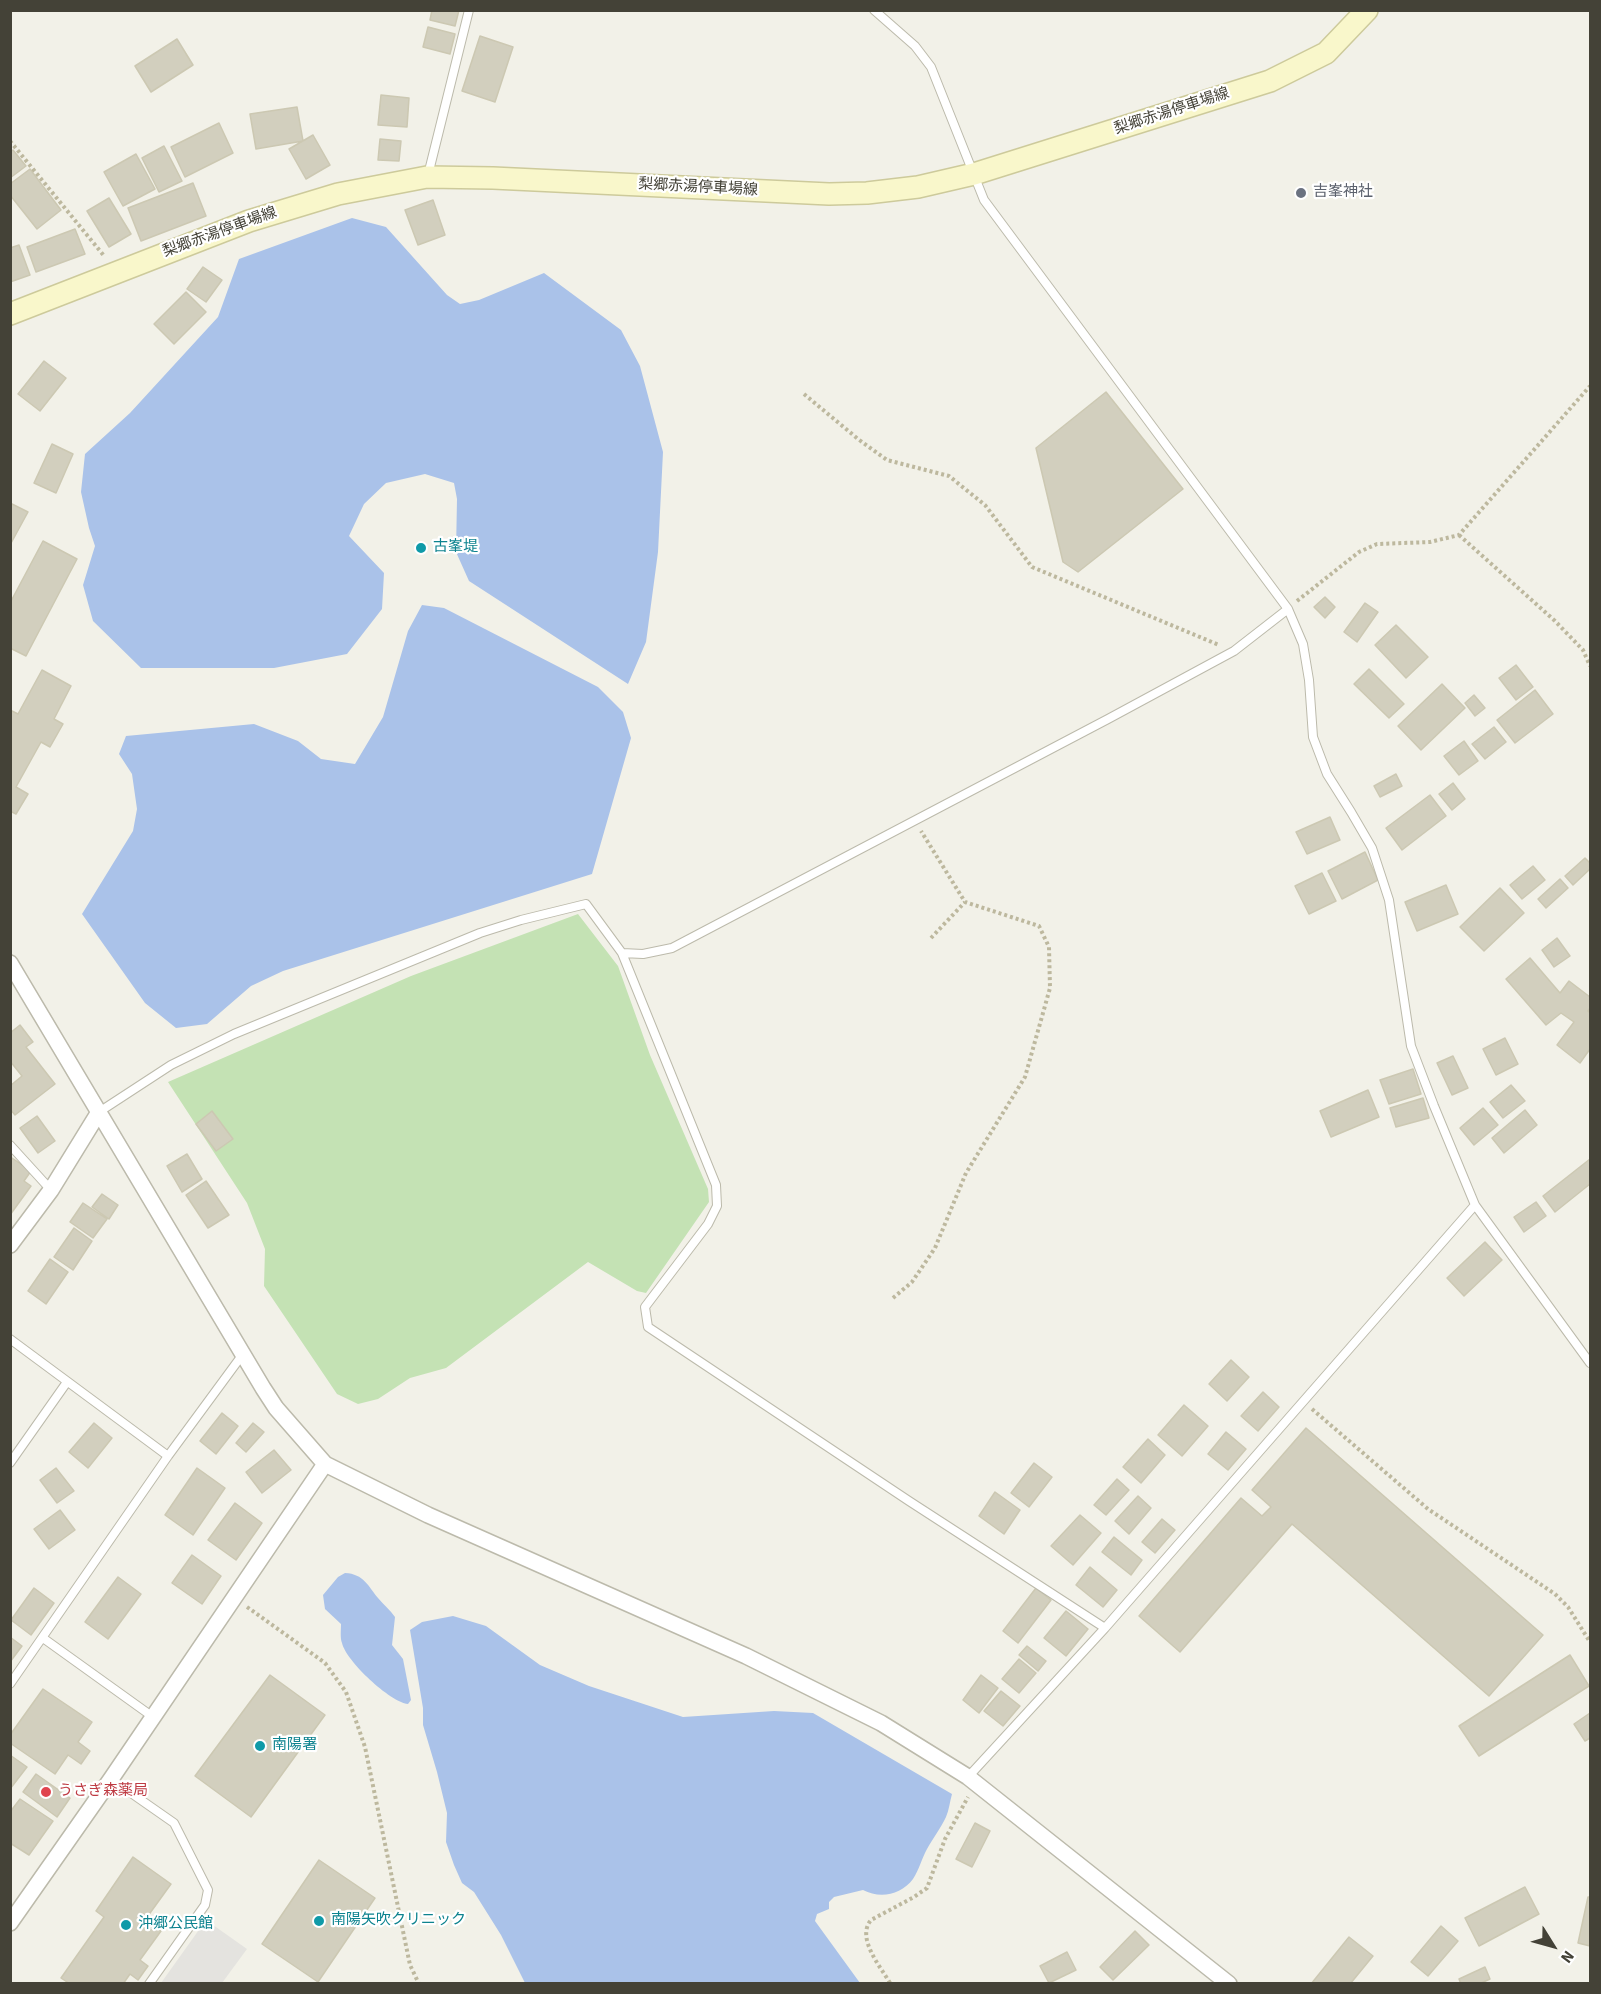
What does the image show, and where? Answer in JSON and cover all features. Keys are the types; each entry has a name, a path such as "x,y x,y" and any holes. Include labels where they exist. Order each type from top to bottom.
{"main road":[{"name":"梨郷赤湯停車場線","path":"10,314 249,221 338,194 427,177 829,194 867,193 918,187 974,174 1269,81 1326,53 1367,10"}],"street":[{"path":"10,963 276,1408 325,1464 428,1515 746,1656 881,1723 972,1780 1229,1983"},
{"path":"10,1245 51,1190 99,1112"},
{"path":"10,1923 325,1464"}],"lane":[{"path":"427,177 469,10"},
{"path":"874,10 915,46 931,67 984,200 1288,609 1303,644 1309,680 1313,737 1327,774 1372,848 1389,900 1411,1046 1475,1205 1590,1363"},
{"path":"622,953 643,954 672,948 1234,651 1288,609"},
{"path":"99,1112 171,1065 234,1034 480,933 586,904 622,953 716,1185 717,1206 708,1224 645,1308 648,1327 1105,1628"},
{"path":"10,1144 51,1190"},
{"path":"972,1780 1475,1205"},
{"path":"10,1339 168,1456"},
{"path":"10,1684 168,1456 243,1354"},
{"path":"10,1463 68,1382"},
{"path":"43,1638 153,1717"},
{"path":"111,1779 174,1823 208,1890 205,1905 149,1983"}],"path":[{"path":"10,141 117,271"},
{"path":"1288,609 1359,552 1377,544 1430,542 1459,535 1590,386"},
{"path":"804,394 887,460 949,476 984,505 1032,567 1234,651"},
{"path":"1459,535 1555,621 1583,650 1590,666"},
{"path":"893,1298 912,1282 935,1248 966,1173 1025,1077 1050,988 1049,947 1039,926 965,902 914,820"},
{"path":"931,938 965,902"},
{"path":"1302,1401 1428,1509 1555,1594 1568,1607 1590,1642"},
{"path":"234,1598 325,1663 346,1692 365,1747 410,1965 419,1983"},
{"path":"890,1983 874,1956 866,1936 866,1926 871,1920 927,1888 945,1839 972,1780"}],"green space":[{"path":"578,914 618,966 650,1055 708,1189 709,1202 646,1293 637,1291 588,1262 446,1368 410,1378 378,1399 358,1404 337,1394 264,1286 265,1249 247,1203 168,1082 411,976"}],"shaded area":[{"path":"206,1920 247,1949 222,1983 161,1983"}],"water":[{"path":"352,218 386,227 447,295 460,304 479,300 544,273 621,330 640,366 663,452 658,552 646,642 628,684 469,581 456,552 457,499 454,483 425,474 386,483 364,504 349,536 384,573 382,609 347,654 274,668 141,668 93,621 83,585 95,546 81,492 85,454 130,413 218,317 239,259"},
{"path":"422,605 444,608 598,687 623,712 631,738 592,874 283,971 251,986 207,1024 176,1028 145,1003 82,914 133,831 137,809 132,774 119,754 126,736 254,724 298,741 321,759 355,764 383,717 408,631"},
{"path":"345,1573 365,1581 395,1617 392,1645 403,1659 411,1700 408,1704 400,1702 380,1689 360,1670 345,1651 341,1624 325,1609 323,1595 338,1577"},
{"path":"453,1616 486,1626 540,1665 589,1686 683,1717 774,1711 813,1713 952,1794 942,1825 927,1849 913,1879 903,1889 883,1895 863,1890 834,1897 829,1902 829,1909 817,1914 815,1921 860,1983 525,1983 501,1935 474,1892 462,1883 454,1865 446,1842 447,1813 423,1725 423,1708 410,1630 422,1622"}],"building":[{"path":"432,10 459,10 455,26 430,20"},
{"path":"428,27 455,34 450,54 423,47"},
{"path":"480,36 513,47 495,102 462,91"},
{"path":"177,39 193,65 151,92 135,66"},
{"path":"381,95 409,98 407,127 378,125"},
{"path":"297,107 303,141 256,149 250,114"},
{"path":"219,123 233,153 185,177 171,147"},
{"path":"313,135 330,165 306,179 289,149"},
{"path":"380,139 401,141 399,161 378,160"},
{"path":"164,146 182,181 159,192 142,158"},
{"path":"13,150 26,166 10,178 10,152"},
{"path":"136,154 155,189 123,206 104,172"},
{"path":"30,169 61,210 37,229 10,195 10,184"},
{"path":"193,183 206,216 141,241 128,208"},
{"path":"109,198 131,234 109,247 87,211"},
{"path":"433,200 445,235 418,245 405,210"},
{"path":"75,229 85,254 36,272 27,247"},
{"path":"19,245 30,275 10,282 10,248"},
{"path":"203,267 222,280 206,302 187,289"},
{"path":"186,292 206,312 174,344 154,324"},
{"path":"44,361 66,378 40,411 18,394"},
{"path":"1106,392 1183,489 1078,572 1063,562 1036,448"},
{"path":"52,444 73,454 56,493 34,483"},
{"path":"10,503 28,512 10,545"},
{"path":"43,541 77,559 26,656 10,648 10,603"},
{"path":"1325,597 1335,607 1325,618 1314,607"},
{"path":"1365,603 1378,612 1357,642 1344,632"},
{"path":"1396,625 1428,657 1406,678 1375,645"},
{"path":"1516,665 1533,687 1516,700 1499,678"},
{"path":"1369,669 1404,704 1389,718 1354,684"},
{"path":"42,670 71,686 54,719 63,724 50,747 41,742 16,787 28,794 16,814 10,811 10,710 18,714"},
{"path":"1442,684 1465,708 1421,750 1398,726"},
{"path":"1535,690 1553,714 1515,743 1497,720"},
{"path":"1474,695 1485,708 1475,716 1465,703"},
{"path":"1494,727 1506,742 1485,759 1472,744"},
{"path":"1464,741 1478,761 1459,775 1444,756"},
{"path":"1396,774 1402,786 1380,797 1374,786"},
{"path":"1453,783 1465,799 1452,810 1439,794"},
{"path":"1430,795 1446,816 1402,850 1386,828"},
{"path":"1330,817 1340,840 1307,854 1296,832"},
{"path":"1365,852 1378,880 1342,899 1328,871"},
{"path":"1585,858 1590,863 1590,869 1573,885 1565,876"},
{"path":"1533,866 1545,880 1522,899 1510,885"},
{"path":"1322,873 1336,901 1309,914 1295,886"},
{"path":"1560,879 1568,888 1546,908 1538,899"},
{"path":"1446,885 1458,914 1417,931 1405,902"},
{"path":"1500,888 1524,913 1484,951 1460,927"},
{"path":"1557,938 1570,956 1554,967 1542,950"},
{"path":"1530,958 1560,993 1569,981 1590,997 1588,1011 1590,1013 1590,1049 1580,1063 1557,1045 1574,1022 1561,1013 1546,1025 1506,979"},
{"path":"20,1025 33,1042 26,1047 55,1084 15,1115 10,1109 10,1086 22,1076 10,1061 10,1033"},
{"path":"1505,1038 1518,1064 1496,1075 1483,1049"},
{"path":"1453,1056 1468,1088 1452,1095 1437,1063"},
{"path":"1413,1069 1421,1094 1389,1104 1380,1080"},
{"path":"1511,1085 1525,1101 1503,1118 1490,1102"},
{"path":"1368,1090 1379,1117 1331,1137 1320,1111"},
{"path":"1423,1098 1429,1118 1396,1127 1390,1108"},
{"path":"1483,1108 1498,1125 1474,1145 1460,1128"},
{"path":"1525,1110 1537,1125 1504,1153 1492,1138"},
{"path":"212,1111 233,1139 216,1151 196,1124"},
{"path":"37,1116 55,1141 38,1153 20,1128"},
{"path":"187,1154 202,1179 182,1192 167,1166"},
{"path":"12,1158 31,1171 24,1181 31,1186 10,1215 10,1160"},
{"path":"1590,1159 1590,1184 1555,1212 1543,1196"},
{"path":"206,1181 229,1215 208,1228 186,1195"},
{"path":"102,1194 118,1205 109,1219 92,1207"},
{"path":"1536,1202 1546,1216 1524,1232 1514,1217"},
{"path":"83,1203 107,1219 93,1238 70,1222"},
{"path":"74,1228 92,1241 73,1270 54,1257"},
{"path":"1485,1242 1502,1260 1464,1296 1447,1278"},
{"path":"50,1259 68,1272 46,1304 28,1291"},
{"path":"1231,1360 1249,1377 1227,1401 1209,1384"},
{"path":"1263,1392 1279,1407 1258,1431 1241,1416"},
{"path":"1184,1405 1208,1426 1182,1456 1158,1435"},
{"path":"222,1413 238,1426 216,1454 200,1441"},
{"path":"94,1423 112,1438 88,1468 69,1452"},
{"path":"253,1423 264,1432 246,1452 236,1443"},
{"path":"1306,1428 1543,1635 1489,1696 1292,1524 1180,1652 1139,1616 1241,1498 1262,1516 1271,1507 1252,1490"},
{"path":"1226,1432 1246,1449 1228,1470 1208,1454"},
{"path":"1148,1439 1165,1455 1141,1483 1123,1467"},
{"path":"274,1450 291,1470 262,1493 246,1472"},
{"path":"1034,1463 1052,1477 1029,1507 1011,1493"},
{"path":"56,1468 74,1491 57,1503 40,1480"},
{"path":"197,1468 225,1488 193,1535 165,1515"},
{"path":"1117,1479 1129,1490 1106,1515 1094,1505"},
{"path":"995,1492 1020,1510 1004,1534 979,1516"},
{"path":"1138,1496 1151,1508 1129,1534 1115,1521"},
{"path":"235,1503 262,1523 236,1560 208,1540"},
{"path":"60,1510 75,1530 49,1549 34,1529"},
{"path":"1080,1515 1101,1533 1073,1565 1051,1546"},
{"path":"1162,1519 1175,1530 1155,1553 1142,1542"},
{"path":"1114,1537 1142,1560 1131,1575 1102,1552"},
{"path":"192,1555 221,1576 202,1604 172,1583"},
{"path":"1090,1567 1117,1590 1103,1607 1076,1585"},
{"path":"118,1577 141,1594 108,1639 85,1622"},
{"path":"34,1588 54,1603 31,1635 11,1620"},
{"path":"1036,1588 1051,1600 1018,1643 1003,1631"},
{"path":"1066,1611 1088,1629 1066,1656 1044,1638"},
{"path":"10,1637 22,1646 10,1662"},
{"path":"1027,1646 1046,1661 1038,1671 1019,1655"},
{"path":"1570,1655 1589,1686 1479,1756 1459,1726"},
{"path":"1019,1659 1036,1673 1019,1693 1002,1679"},
{"name":"南陽署","path":"270,1675 325,1715 251,1817 195,1776"},
{"path":"981,1675 998,1688 979,1713 963,1700"},
{"path":"43,1689 92,1722 78,1742 90,1751 81,1764 68,1755 55,1774 10,1743 10,1735"},
{"path":"1001,1691 1020,1706 1003,1726 984,1711"},
{"path":"1590,1713 1590,1738 1585,1741 1574,1724"},
{"path":"10,1755 27,1767 10,1789"},
{"path":"36,1774 70,1798 57,1817 23,1792"},
{"path":"20,1799 53,1821 29,1855 10,1843 10,1812"},
{"path":"975,1823 990,1831 972,1867 956,1859"},
{"name":"沖郷公民館","path":"133,1857 171,1884 145,1920 161,1931 140,1960 148,1966 138,1980 130,1974 123,1984 70,1984 61,1978 104,1917 96,1911"},
{"name":"南陽矢吹クリニック","path":"319,1860 375,1898 318,1982 262,1944"},
{"path":"1525,1887 1539,1914 1479,1946 1465,1918"},
{"path":"1588,1897 1590,1897 1590,1946 1578,1943"},
{"path":"1441,1926 1458,1941 1428,1976 1411,1962"},
{"path":"1135,1931 1149,1945 1113,1980 1100,1967"},
{"path":"1349,1937 1373,1956 1350,1984 1311,1984"},
{"path":"1067,1952 1076,1970 1049,1983 1040,1966"},
{"path":"1485,1967 1490,1979 1479,1984 1461,1984 1459,1979"}],"place":[{"name":"吉峯神社","path":"1301,193"},
{"name":"古峯堤","path":"421,548"},
{"name":"南陽署","path":"260,1746"},
{"name":"うさぎ森薬局","path":"46,1792"},
{"name":"南陽矢吹クリニック","path":"319,1921"},
{"name":"沖郷公民館","path":"126,1925"}]}
